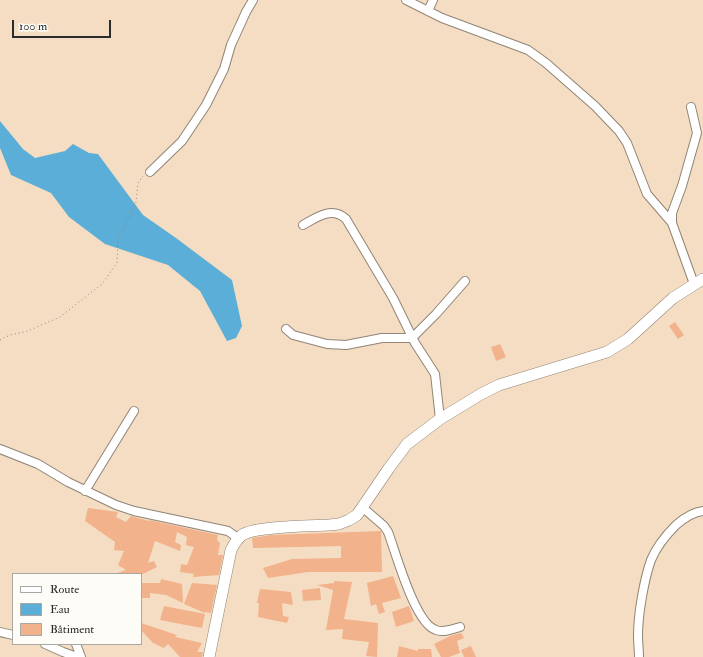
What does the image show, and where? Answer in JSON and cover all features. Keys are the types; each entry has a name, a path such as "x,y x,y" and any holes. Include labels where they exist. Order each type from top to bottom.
{"main road":[{"path":"209,657 231,550 235,542 242,535 251,531 262,529 339,524 353,517 362,508 407,444 440,419 481,394 500,385 607,352 628,339 673,298 699,281"}],"street":[{"path":"150,172 182,141 206,105 224,69 231,45 246,12 254,0"},
{"path":"406,0 480,33 516,44 528,50 546,63 595,106 619,131 627,143 648,194 672,223 699,281"},
{"path":"428,11 433,0"},
{"path":"672,223 672,213 682,186 697,133 691,107"},
{"path":"303,225 320,215 328,213 341,214 346,219 393,298 412,338 435,374 440,419"},
{"path":"286,330 293,335 327,344 346,345 382,338 412,338 432,319 465,281"},
{"path":"85,491 134,411"},
{"path":"0,450 38,464 85,491 116,505 228,531 239,539"},
{"path":"362,508 384,526 388,532 407,586 425,622 437,631 460,627"},
{"path":"639,657 639,620 645,583 652,559 673,528 689,516 703,511"},
{"path":"0,632 12,635"},
{"path":"47,645 77,657"},
{"path":"76,645 81,657"}],"path":[{"path":"0,340 10,335 28,331 60,317 102,284 117,263 118,240 136,202 138,182 142,177 150,172"}],"water":[{"path":"0,121 23,149 35,158 65,151 73,144 89,153 98,154 143,215 232,280 242,326 236,338 227,341 200,291 168,265 105,244 69,217 51,193 11,175 0,148"}],"building":[{"path":"675,322 684,335 678,339 669,326"},
{"path":"500,344 506,357 496,361 491,347"},
{"path":"88,508 118,512 116,517 126,522 131,516 218,535 217,540 220,543 218,555 223,555 219,575 193,577 194,574 180,572 181,564 187,565 194,547 186,545 187,537 177,532 175,542 181,545 180,551 155,541 148,563 154,561 157,567 143,574 117,573 126,570 118,565 124,551 114,550 115,542 85,521"},
{"path":"381,531 382,572 308,572 268,578 263,568 292,559 341,558 341,546 253,548 252,538 271,535"},
{"path":"393,576 401,598 382,603 385,612 379,614 376,604 371,606 367,583"},
{"path":"161,579 182,584 183,603 166,595 150,593 150,598 142,598 142,583 160,583"},
{"path":"334,581 352,582 344,619 378,623 377,657 366,656 369,642 342,639 343,629 326,630 333,590 317,585 334,583"},
{"path":"192,583 217,585 211,613 205,613 184,604"},
{"path":"320,588 321,600 303,601 302,590"},
{"path":"260,589 291,592 293,605 282,603 283,616 289,617 287,623 258,617 259,603 257,603"},
{"path":"164,606 205,614 202,628 160,620"},
{"path":"409,606 414,621 396,627 392,612"},
{"path":"142,623 177,635 175,637 202,643 197,652 203,652 202,657 180,657 168,644 164,648 153,643 142,631"},
{"path":"461,633 464,638 457,641 460,653 449,657 441,657 434,644 450,636"},
{"path":"399,646 418,651 418,649 431,649 432,657 397,657"},
{"path":"471,646 476,657 464,657 461,650"}]}
